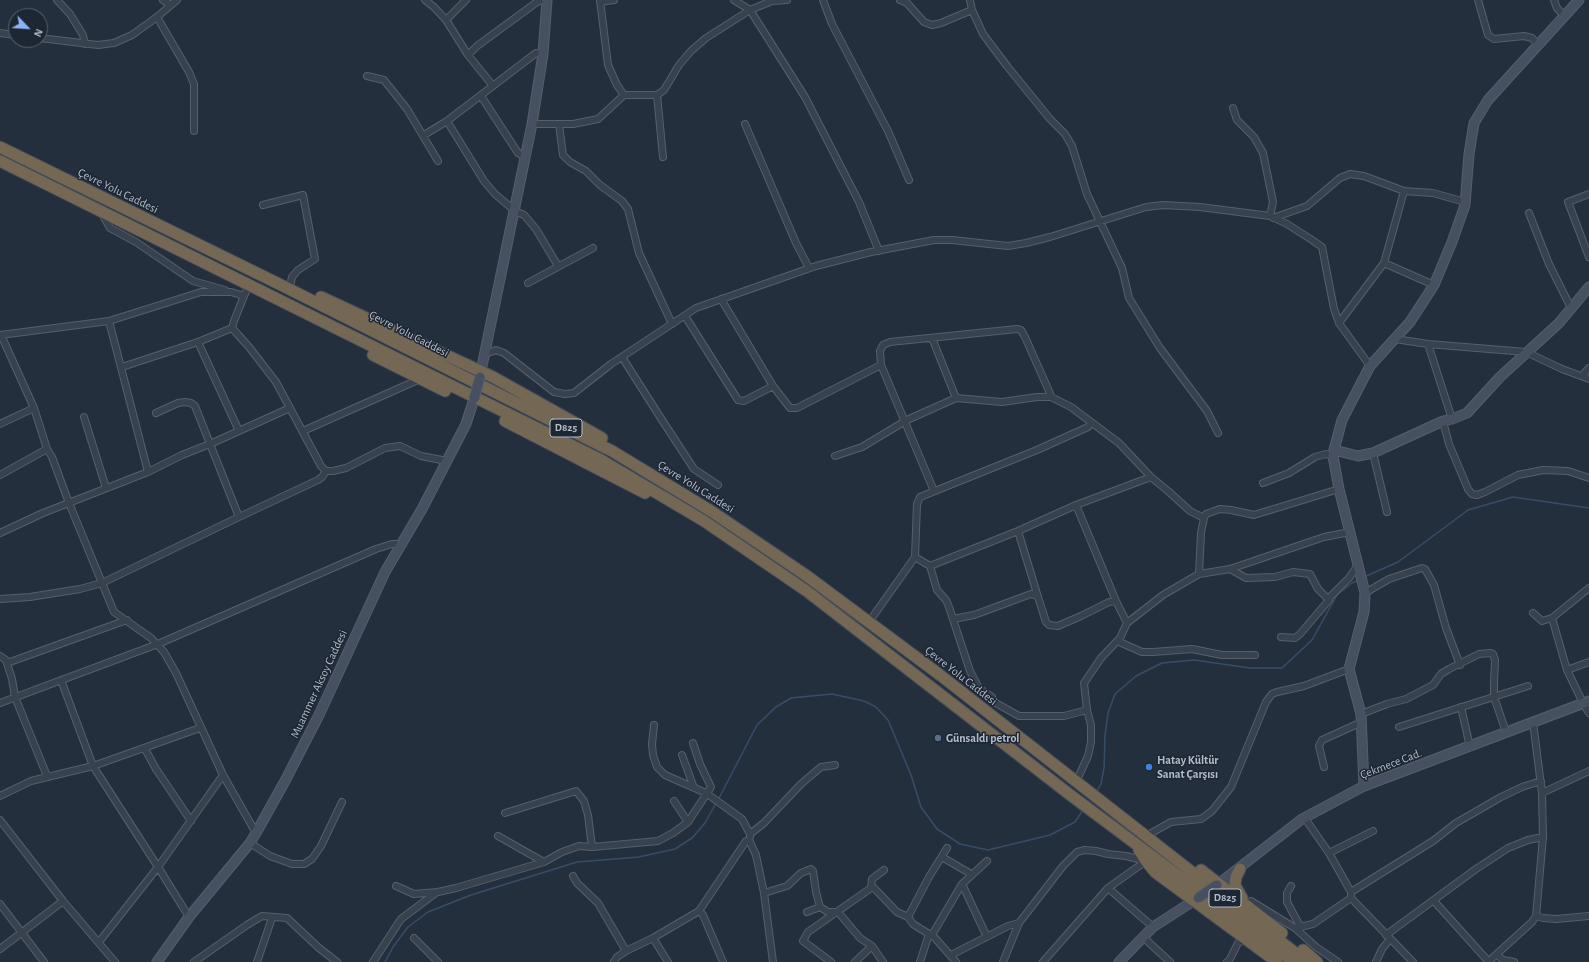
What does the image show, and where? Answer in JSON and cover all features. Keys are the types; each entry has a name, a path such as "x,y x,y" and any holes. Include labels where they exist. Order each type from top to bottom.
{"highway":[{"name":"Çevre Yolu Caddesi","path":"0,147 284,285 612,451 711,511 807,576 869,622 1307,962"},
{"name":"Çevre Yolu Caddesi","path":"0,161 99,210 246,291 601,460 704,521 808,592 1073,798 1294,962"},
{"path":"284,285 324,298 549,408 637,458 711,511"},
{"path":"246,291 420,379 473,401 627,485 704,521"},
{"path":"1144,834 1169,847 1247,905 1317,962"},
{"path":"1136,844 1146,862 1155,872 1195,899 1246,940 1277,962"},
{"path":"1240,869 1236,877 1235,885 1239,895 1247,905"}],"street":[{"path":"57,0 70,14 85,44"},
{"path":"163,0 171,6"},
{"path":"48,39 98,45 114,43 132,35 177,0"},
{"path":"425,0 446,20 468,55 493,86"},
{"path":"446,20 466,0"},
{"path":"468,55 477,46 537,2 542,0"},
{"name":"Muammer Aksoy Caddesi","path":"161,961 189,917 250,843 256,833 319,715 385,572 403,544 466,424 485,354 532,124 543,54 547,0"},
{"path":"614,0 600,1 608,65 617,85 624,95"},
{"path":"734,0 750,10 805,97 859,202 879,251"},
{"path":"532,124 573,124 598,119 624,95 657,95 664,90 679,65 691,51 706,38 750,10 772,1 787,0"},
{"path":"822,0 832,24 888,131 909,180"},
{"path":"900,0 907,3 924,22 932,25 941,23 972,10"},
{"path":"970,0 972,10 983,34 1050,119 1065,134 1072,146 1087,194 1122,268 1129,298 1160,348 1207,411 1218,433"},
{"path":"1478,0 1488,35 1494,39 1524,36 1532,38 1538,45"},
{"path":"1554,0 1557,8 1564,16"},
{"path":"1364,786 1361,718 1349,669 1364,612 1365,593 1338,489 1333,453 1342,420 1370,366 1410,322 1434,284 1452,242 1465,202 1469,154 1474,123 1488,100 1579,0"},
{"path":"157,17 189,72 194,84 194,131"},
{"path":"424,135 447,121 536,53 543,54"},
{"path":"367,76 384,80 407,109 424,135 438,161"},
{"path":"657,95 663,157"},
{"path":"481,96 518,154 525,157"},
{"path":"1233,108 1237,120 1249,130 1263,153 1273,202 1271,217"},
{"path":"447,121 484,181 495,194 515,211 524,216 536,229 558,266"},
{"path":"559,124 563,155 570,162 586,171 600,185 622,201 628,209 639,253 672,324"},
{"path":"745,124 796,243 809,268"},
{"path":"1271,217 1307,206 1340,178 1350,174 1364,176 1404,191 1433,193 1465,202"},
{"path":"1340,323 1384,263 1404,191"},
{"path":"1589,194 1568,202 1589,257"},
{"path":"262,205 303,195 315,259 298,270 284,285"},
{"path":"485,354 496,350 504,353 554,392 565,394 574,393 622,357 696,308 809,268 842,259 934,240 952,240 1008,246 1050,237 1146,207 1163,205 1200,207 1271,217 1287,224 1322,247 1334,309 1340,323 1370,366"},
{"path":"99,210 110,228 136,242 193,281 231,292"},
{"path":"1529,212 1549,264 1571,308"},
{"path":"528,283 593,248"},
{"path":"1384,263 1434,284"},
{"path":"1263,483 1289,473 1315,456 1333,453 1358,456 1373,453 1447,420 1467,413 1500,377 1559,323 1589,287"},
{"path":"232,328 246,291 201,292 109,321 1,335 34,408 47,449 52,457 69,503 114,612 158,644 164,652 176,673 200,728 223,775 256,833"},
{"path":"721,299 773,386 787,406 793,409 882,365"},
{"path":"685,316 738,400 744,401 773,386"},
{"path":"109,321 148,472"},
{"path":"122,367 198,342 232,328"},
{"path":"232,328 276,382 321,466 326,471 346,468 385,448 400,446 421,456 447,462"},
{"path":"934,491 882,365 880,351 885,344 890,342 1017,329 1021,330 1050,391 1051,397"},
{"path":"932,338 956,398"},
{"path":"1395,339 1428,344 1526,352 1562,369 1589,379"},
{"path":"198,342 239,431"},
{"path":"1428,344 1447,420 1449,444 1468,489 1472,494 1485,492 1518,475 1543,470 1568,471 1589,478"},
{"path":"622,357 694,469 718,485"},
{"path":"1582,376 1589,368"},
{"path":"303,431 420,379"},
{"path":"835,456 862,446 904,421 956,398 1002,402 1037,397 1051,397 1071,407 1119,443 1151,477 1190,511 1204,518"},
{"path":"156,413 178,403 191,403 195,406 239,517"},
{"path":"0,424 34,408"},
{"path":"0,533 42,513 148,472 182,455 290,408"},
{"path":"84,417 106,488"},
{"path":"869,622 915,557 918,500 922,495 1037,450 1092,424"},
{"path":"0,475 47,449"},
{"path":"1373,453 1387,512"},
{"path":"0,599 30,597 80,589 102,583 318,480 326,471"},
{"path":"930,566 1018,531 1076,505 1151,477"},
{"path":"1199,574 1201,532 1206,514 1220,509 1254,515 1338,489"},
{"path":"1076,505 1116,601 1127,623"},
{"path":"1018,531 1046,622 1049,626 1058,626 1109,602 1116,601"},
{"path":"1080,785 1091,742 1091,725 1086,710 1084,683 1101,658 1125,630 1127,623 1163,595 1199,574 1230,569 1324,537 1350,532"},
{"path":"0,703 158,644 376,549 392,544 403,544"},
{"path":"915,557 930,566 938,590 946,600 970,671 979,688 992,697 994,702 1019,716 1064,716 1086,710"},
{"path":"1281,637 1295,638 1329,600 1328,599 1349,578 1358,565"},
{"path":"1365,593 1389,579 1422,568 1425,569 1434,585 1446,628 1460,665"},
{"path":"1230,569 1246,578 1275,577 1293,572 1310,574 1318,589 1328,599"},
{"path":"1533,613 1542,621 1552,618 1589,588"},
{"path":"953,619 974,615 1031,594 1038,597"},
{"path":"1552,618 1567,670 1586,702 1589,713"},
{"path":"7,663 127,620"},
{"path":"1117,641 1142,652 1192,649 1222,655 1255,655"},
{"path":"1324,767 1319,746 1322,740 1387,704 1406,699 1433,685 1441,674 1479,654 1493,654 1495,660 1494,697 1506,732"},
{"path":"0,656 6,660 12,679 15,697 47,776"},
{"path":"1567,670 1589,662"},
{"path":"1144,834 1171,822 1201,820 1212,811 1231,787 1266,702 1272,694 1304,686 1349,669"},
{"path":"61,680 76,724 93,766 189,917"},
{"path":"1399,727 1528,686"},
{"name":"Çekmece Cad.","path":"1119,962 1152,927 1240,869 1304,817 1364,786 1586,702"},
{"path":"1461,707 1470,747"},
{"path":"1434,901 1488,962 1532,922 1536,916 1543,836 1541,781 1533,722"},
{"path":"654,725 652,744 653,755 658,767 665,775 706,793 734,814 742,818 750,834 749,840 756,855 764,893 773,962"},
{"path":"0,796 31,781 93,766 200,728"},
{"path":"396,886 414,894 438,892 544,862 562,852 579,846 592,847 658,841 673,833 688,822 711,787 700,764 693,743"},
{"path":"144,749 191,821"},
{"path":"682,755 694,788"},
{"path":"750,834 764,823 801,784 821,767 835,765"},
{"path":"1542,793 1589,771"},
{"path":"99,942 158,867 223,775"},
{"path":"1298,928 1313,924 1351,895 1480,808 1522,787 1541,781"},
{"path":"505,813 573,790 576,791 584,801 588,815 592,847"},
{"path":"674,801 688,822"},
{"path":"250,843 270,856 292,864 304,864 312,858 321,846 342,802"},
{"path":"1304,817 1328,853 1351,895 1388,937 1413,962"},
{"path":"0,820 63,901 115,962"},
{"path":"1328,853 1373,831"},
{"path":"498,836 544,862"},
{"path":"1376,962 1388,937 1476,869 1508,848 1543,836"},
{"path":"614,962 626,952 699,911 746,841 749,840"},
{"path":"908,917 929,877 947,848"},
{"path":"1003,962 1019,923 1063,866 1077,852 1086,850 1096,851 1126,856 1146,862"},
{"path":"942,857 971,874"},
{"path":"920,962 930,935 962,884 986,861"},
{"path":"1043,962 1108,888 1146,862"},
{"path":"764,893 788,886 800,873 811,869 813,871 820,907 828,912 838,912 860,938 872,946 883,962"},
{"path":"831,962 803,942 808,932 871,888 872,880 884,870"},
{"path":"573,876 577,883 598,903 626,952"},
{"path":"962,884 988,937"},
{"path":"1291,886 1287,893 1287,902 1298,928"},
{"path":"871,888 874,888 897,912 908,917 913,924 930,935 951,955 956,962"},
{"path":"1108,888 1152,927"},
{"path":"373,962 401,919 438,892"},
{"path":"0,949 63,901"},
{"path":"1247,905 1251,901 1298,928 1316,947 1338,962"},
{"path":"0,904 44,962"},
{"path":"807,912 820,907"},
{"path":"699,911 703,915 722,962"},
{"path":"194,962 262,916 287,918 319,948 337,962"},
{"path":"1536,916 1556,919 1589,916"},
{"path":"257,962 272,918"},
{"path":"951,955 1008,926 1019,923"},
{"path":"1143,937 1170,962"},
{"path":"414,938 438,962"},
{"path":"653,938 668,962"},
{"path":"1227,962 1229,961 1238,943 1246,940"},
{"path":"855,962 872,946"},
{"path":"1497,955 1503,960 1514,962"}],"waterway":[{"path":"1364,577 1398,562 1468,510 1513,497 1589,508"},
{"path":"1097,791 1101,784 1104,768 1105,736 1108,713 1115,694 1136,676 1162,663 1194,660 1250,668 1282,668 1312,640 1337,595 1352,583 1359,580"},
{"path":"718,800 757,725 776,707 791,698 832,694 864,701 876,707 888,720 911,775 921,807 937,829 960,844 988,850 1050,835 1075,822 1083,810"},
{"path":"385,962 393,947 408,927 428,912 471,895 577,862 639,857 675,849 692,838 705,823 716,803"}],"place":[{"name":"Günsaldı petrol","path":"938,738"},
{"name":"Hatay Kültür Sanat Çarşısı","path":"1149,767"}]}
